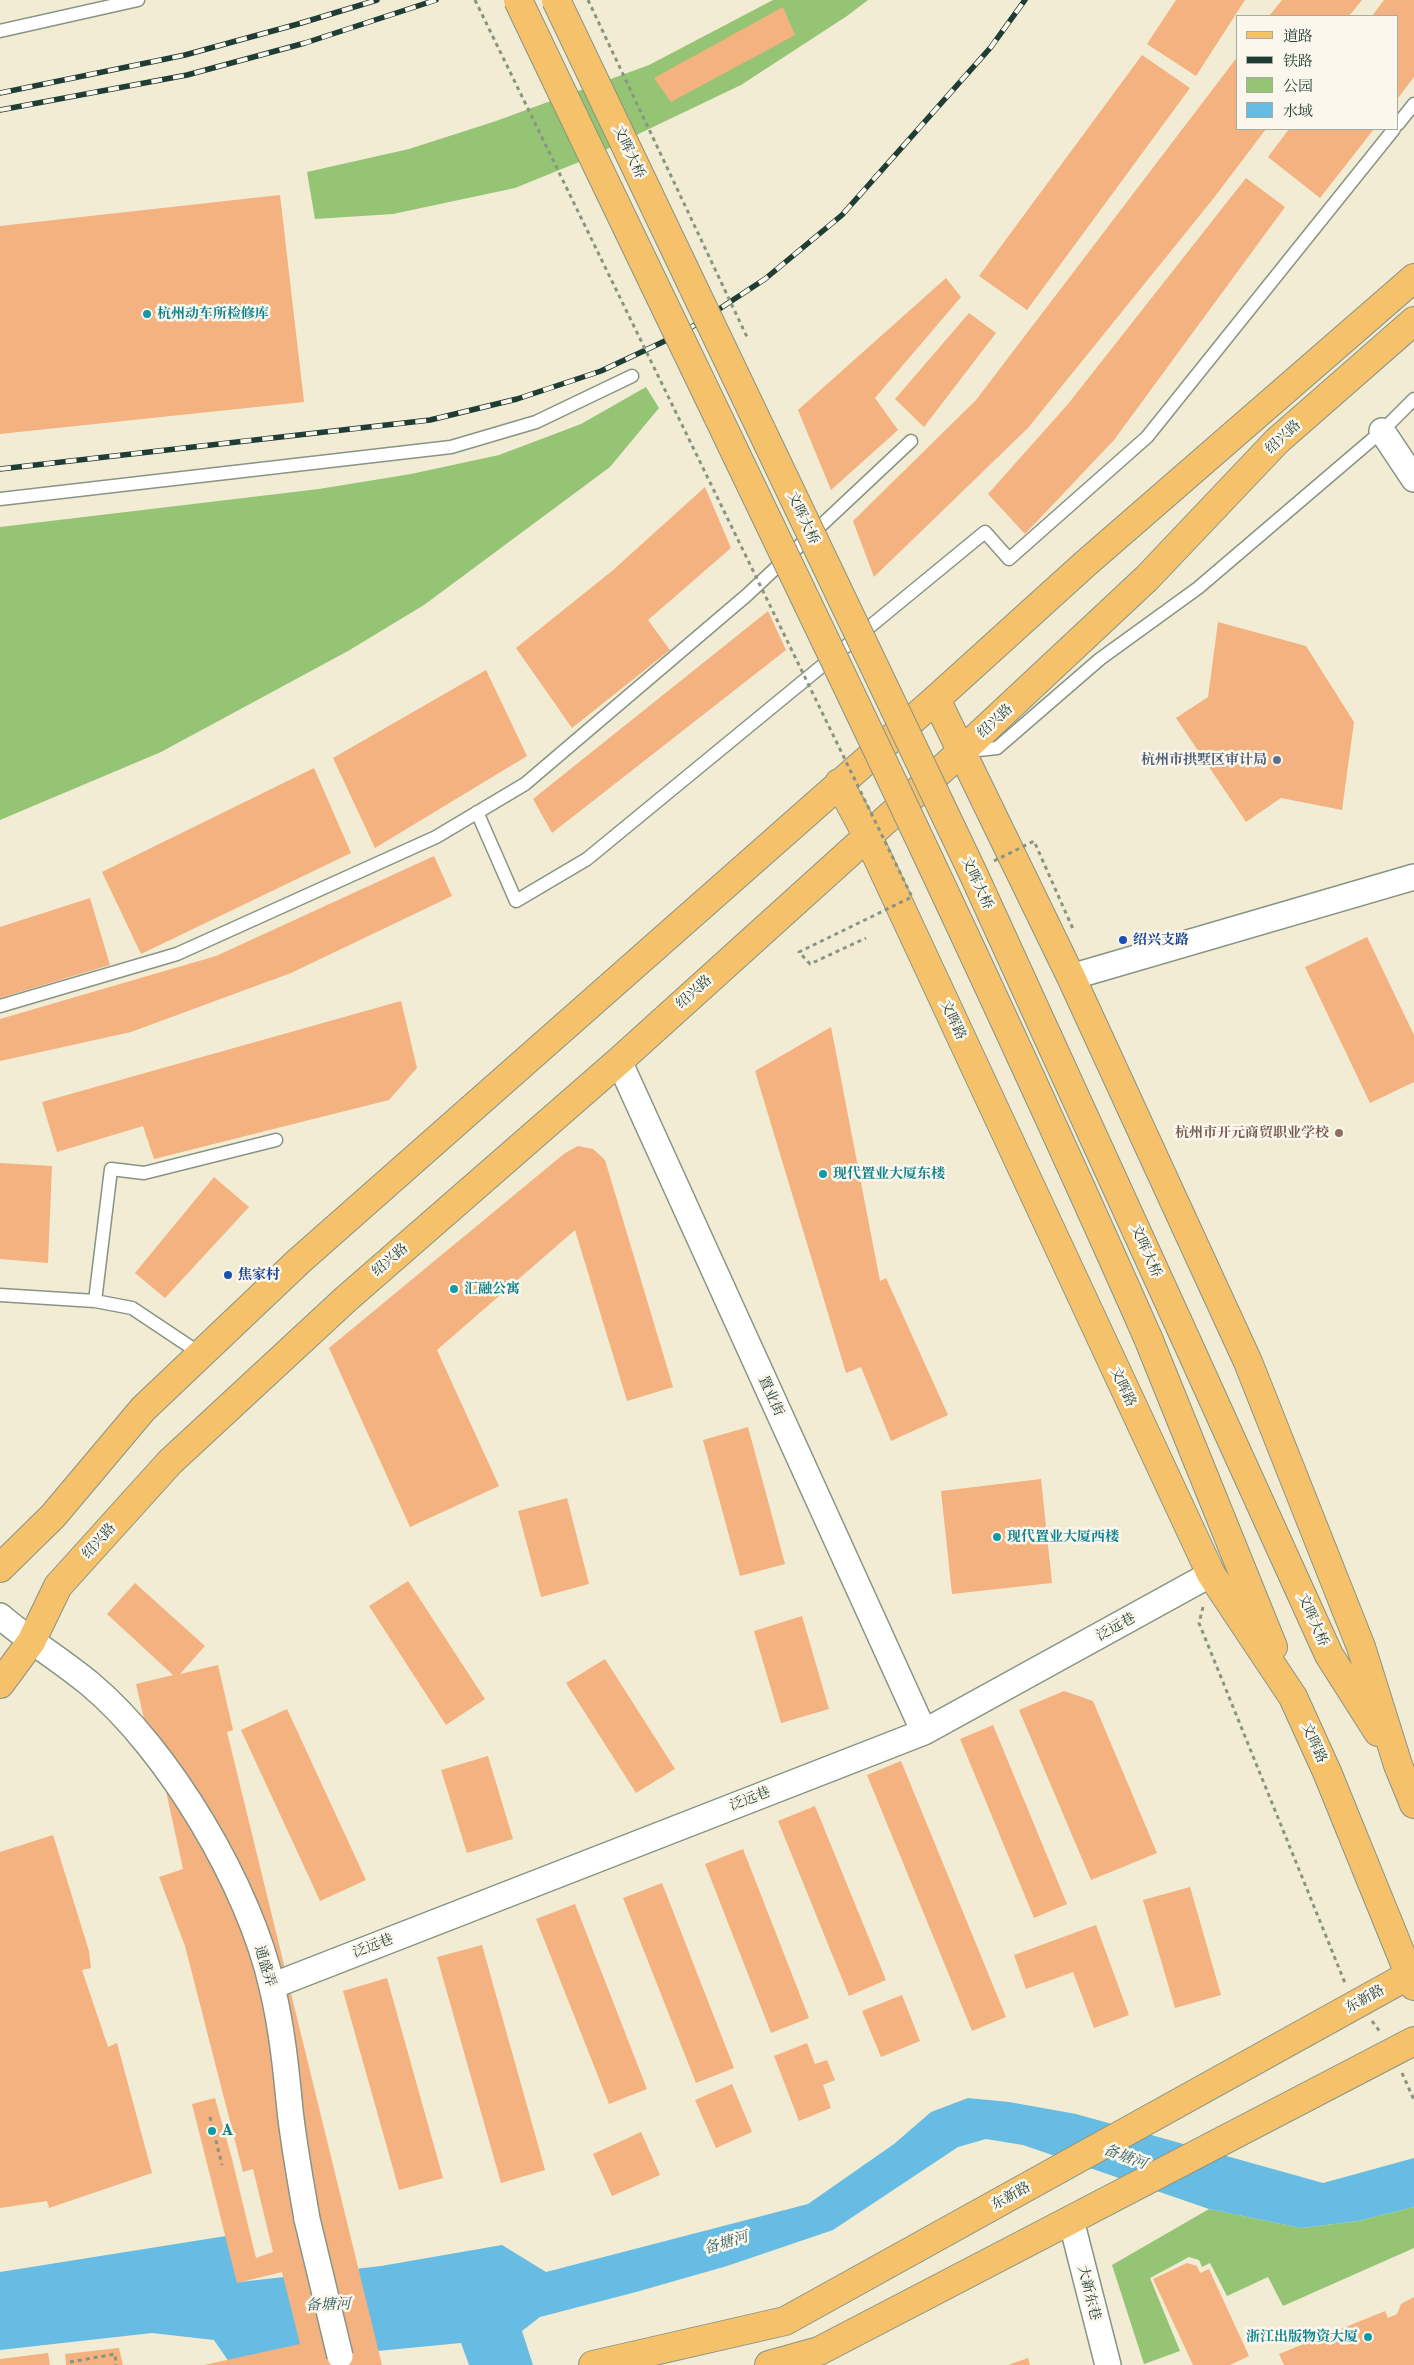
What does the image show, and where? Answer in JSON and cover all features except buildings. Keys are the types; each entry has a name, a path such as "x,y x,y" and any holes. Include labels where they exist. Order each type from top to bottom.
{"main road":[{"path":"518,0 940,883 1080,1183 1148,1338 1294,1697"},
{"name":"文晖大桥","path":"556,0 972,871 1329,1655 1398,1765"},
{"path":"0,1568 53,1516 143,1409 299,1261 936,699 1085,564 1414,278"},
{"name":"绍兴路","path":"0,1684 31,1642 58,1586 170,1462 346,1299 619,1060 961,752 1147,578 1277,441 1414,321"},
{"path":"936,699 1071,977 1248,1362 1361,1647 1398,1765 1414,1804"},
{"name":"文晖路","path":"839,783 867,835 1211,1574 1294,1697 1327,1772 1412,1980"},
{"name":"东新路","path":"593,2365 785,2321 1359,2003 1412,1980"},
{"path":"769,2365 819,2351 1404,2047"}],"street":[{"path":"1382,431 1414,479"},
{"path":"1071,977 1414,877"},
{"name":"置业街","path":"619,1060 924,1732"},
{"name":"泛远巷","path":"272,1986 924,1732 1211,1574"},
{"name":"通盛弄","path":"0,1616 31,1642 90,1685 136,1730 184,1794 237,1888 272,1986 285,2053 290,2112 307,2219 342,2360"},
{"name":"大新东巷","path":"1071,2220 1108,2365"}],"lane":[{"path":"0,31 138,0"},
{"path":"1399,123 1414,104"},
{"path":"478,812 516,901 588,859 985,532 1009,559 1147,437 1393,130"},
{"path":"0,499 452,447 536,422 632,376"},
{"path":"961,752 997,748 1100,659 1198,588 1382,431 1414,399"},
{"path":"0,1006 177,954 436,837 525,784 717,620 911,441"},
{"path":"95,1302 111,1169 144,1173 276,1140"},
{"path":"0,1295 95,1302 132,1308 201,1354"}],"path":[{"path":"475,0 912,897 799,952 810,964 866,938"},
{"path":"588,0 749,341"},
{"path":"989,853 994,862 1034,840 1073,929"},
{"path":"1211,1574 1198,1623 1344,1981 1359,2003 1404,2047 1414,2100"},
{"path":"210,2117 222,2165"},
{"path":"70,2362 115,2354 116,2365"}],"green space":[{"path":"773,0 868,0 847,16 741,85 584,160 515,188 393,214 315,219 307,172 409,149 496,121 649,65"},
{"path":"646,387 659,408 610,467 424,605 348,651 161,752 0,820 0,527 319,489 411,474 499,455 581,424"},
{"path":"1414,2207 1414,2248 1283,2306 1268,2277 1227,2296 1210,2263 1202,2267 1199,2260 1189,2257 1150,2278 1180,2351 1144,2364 1112,2265 1209,2209 1301,2228 1358,2221"}],"water":[{"name":"备塘河","path":"968,2098 1009,2102 1076,2114 1323,2183 1414,2158 1414,2207 1358,2221 1301,2228 1209,2209 1023,2145 986,2139 958,2147 833,2230 727,2266 540,2317 522,2331 533,2365 469,2365 461,2343 231,2365 214,2340 152,2333 0,2350 0,2272 226,2236 240,2282 381,2266 502,2245 546,2272 808,2204 894,2144 931,2112"}],"railway":[{"path":"0,93 185,55 377,0"},
{"path":"0,110 187,75 305,43 436,0"},
{"path":"0,469 430,420 517,399 601,371 684,332 765,279 842,215 991,47 1025,0"}],"place":[{"name":"杭州动车所检修库","path":"147,314"},
{"name":"杭州市拱墅区审计局","path":"1277,760"},
{"name":"绍兴支路","path":"1123,940"},
{"name":"杭州市开元商贸职业学校","path":"1339,1133"},
{"name":"现代置业大厦东楼","path":"823,1174"},
{"name":"焦家村","path":"228,1275"},
{"name":"汇融公寓","path":"454,1289"},
{"name":"现代置业大厦西楼","path":"997,1537"},
{"name":"A","path":"212,2131"},
{"name":"浙江出版物资大厦","path":"1368,2337"}]}
